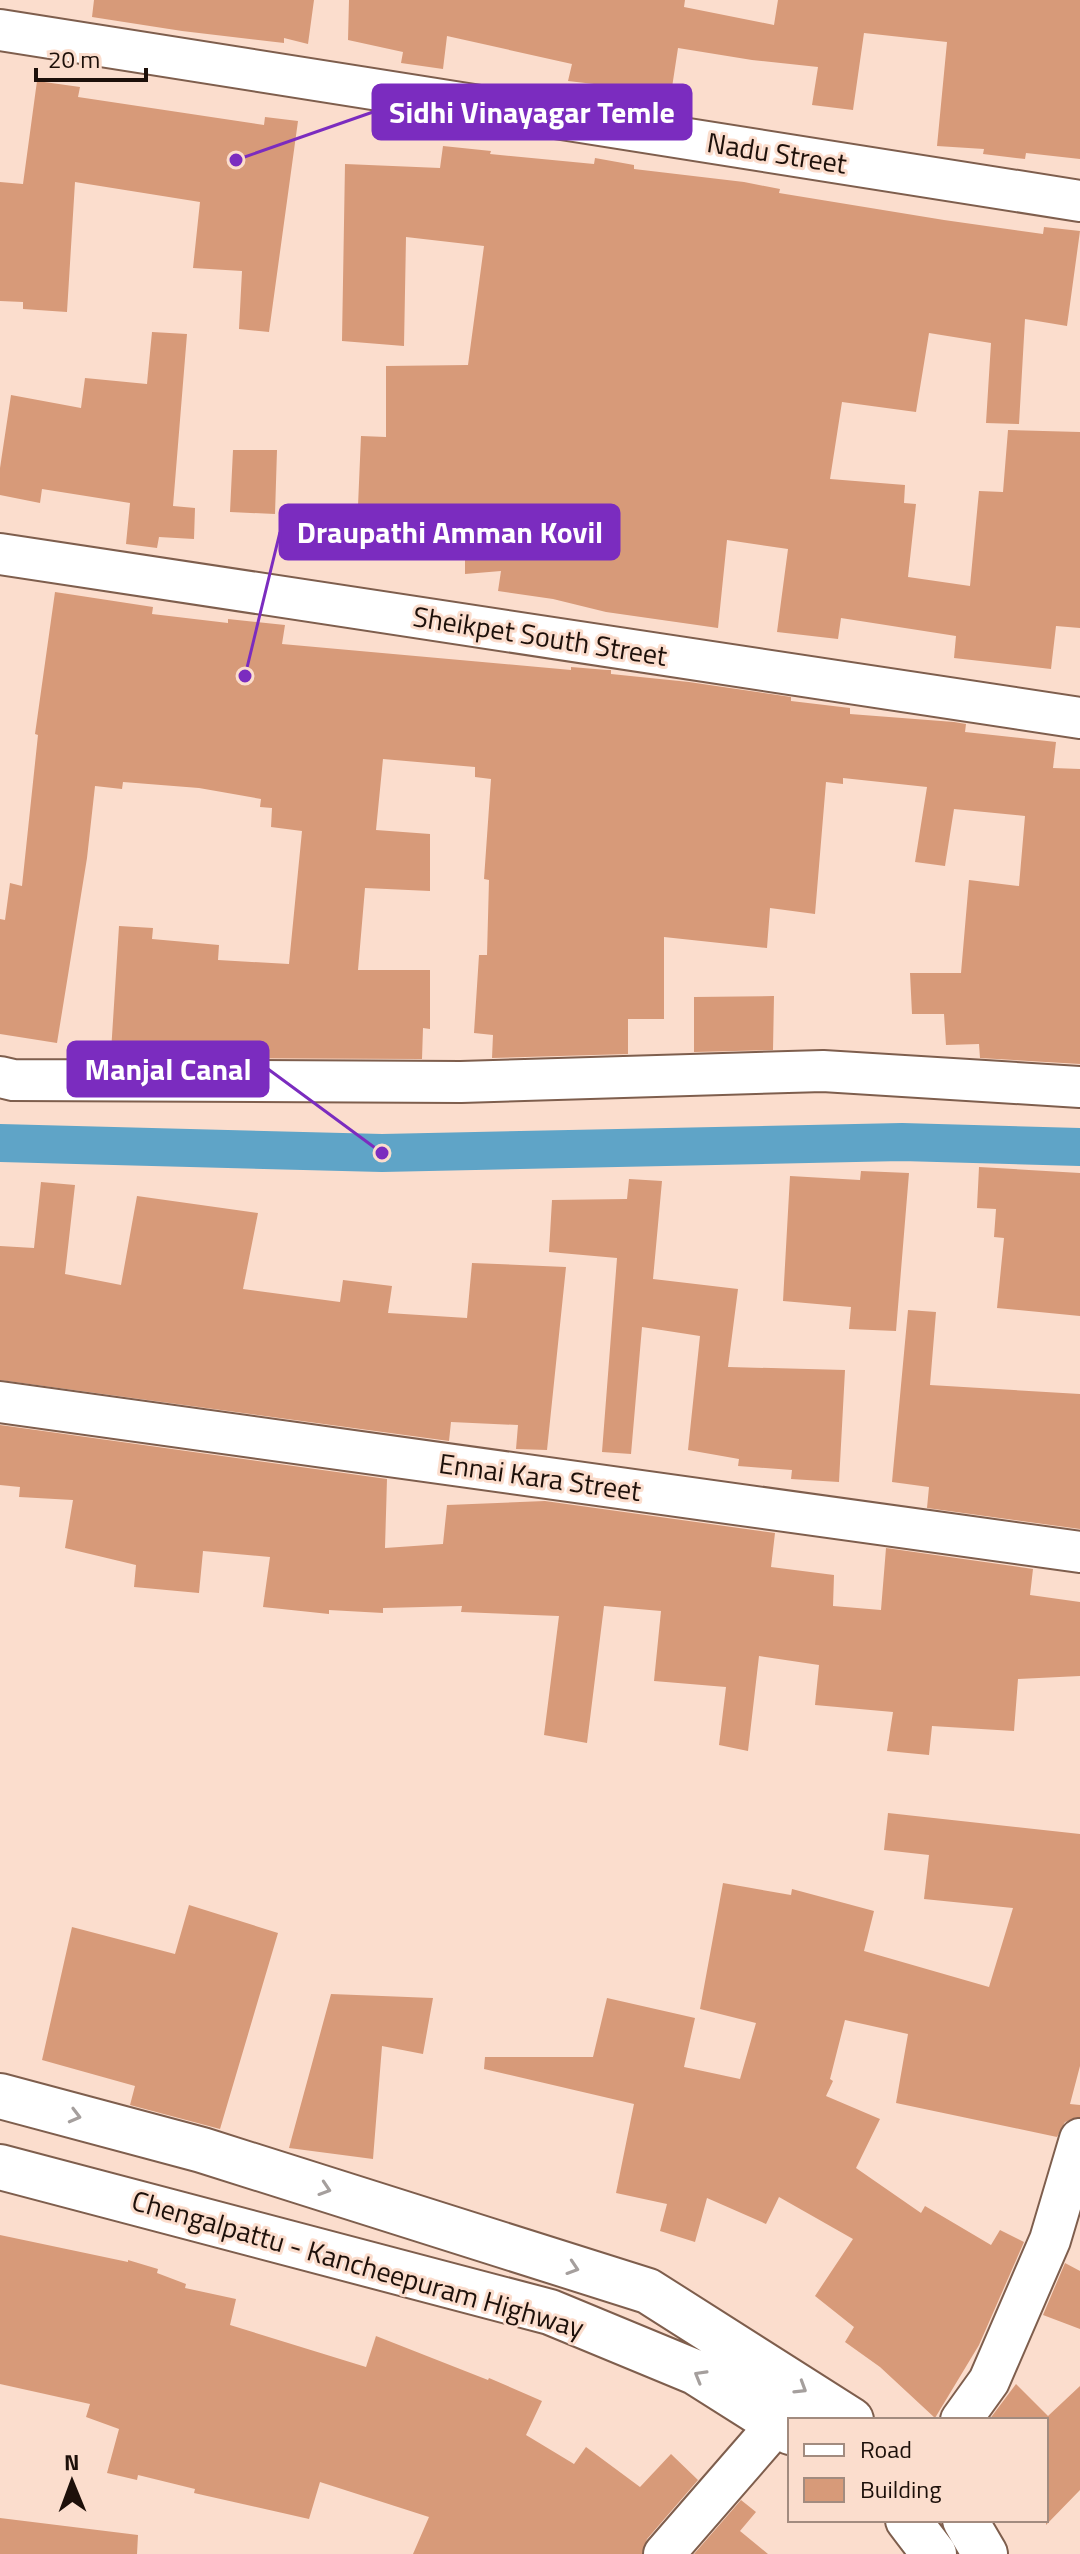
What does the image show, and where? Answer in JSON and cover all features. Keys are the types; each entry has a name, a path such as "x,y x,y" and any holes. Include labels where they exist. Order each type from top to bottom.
{"highway":[{"path":"0,2096 202,2150 648,2291 848,2418"},
{"name":"Chengalpattu - Kancheepuram Highway","path":"0,2167 550,2312 695,2372 784,2428"},
{"path":"910,2522 934,2554"},
{"path":"966,2522 985,2554"}],"street":[{"name":"Nadu Street","path":"0,30 1080,201"},
{"name":"Sheikpet South Street","path":"0,554 1080,718"},
{"path":"0,1077 13,1080 461,1082 823,1071 1080,1087"},
{"name":"Ennai Kara Street","path":"0,1402 1080,1552"},
{"path":"962,2418 989,2381 1044,2254 1080,2139"},
{"path":"664,2554 784,2428"}],"building":[{"path":"94,0 314,0 308,44 284,38 284,43 92,17"},
{"path":"349,0 685,0 684,7 774,25 778,0 1080,0 1080,159 1026,153 1025,159 983,154 984,149 937,146 947,42 864,33 853,110 812,105 818,67 678,48 671,94 621,84 620,87 568,81 572,64 447,36 443,69 401,63 403,52 348,40"},
{"path":"37,81 80,87 78,97 264,125 265,117 298,121 269,332 239,329 242,271 193,268 200,202 75,182 67,312 23,309 23,302 0,301 0,182 23,184"},
{"path":"443,146 594,164 595,158 634,165 634,169 744,182 780,189 779,193 944,220 1043,234 1044,227 1080,231 1067,326 1025,319 1019,424 986,423 991,343 929,333 916,412 842,402 830,479 905,485 904,503 916,504 908,577 970,586 979,491 1003,492 1008,430 1080,432 1080,628 1056,626 1051,669 954,658 956,636 841,618 838,639 777,632 788,549 727,540 718,628 606,612 553,599 498,591 501,571 465,574 465,555 356,553 361,436 386,437 386,366 468,365 484,246 406,237 404,346 342,341 345,164 440,168"},
{"path":"152,332 187,334 173,506 195,508 194,539 159,537 157,548 126,544 130,503 42,489 40,503 0,495 0,468 11,395 81,408 85,378 147,384"},
{"path":"233,450 277,450 275,514 230,512"},
{"path":"55,592 153,607 152,614 228,623 228,619 285,625 282,644 571,670 571,667 611,670 611,674 791,697 791,701 850,708 850,714 954,722 966,724 965,732 1056,742 1053,768 1080,769 1080,1064 980,1058 979,1044 946,1045 944,1014 912,1014 910,973 961,973 969,880 1019,886 1025,816 954,809 945,866 915,862 927,787 843,778 843,784 826,782 815,914 770,908 767,948 664,937 664,1019 628,1019 628,1054 492,1058 493,1035 474,1033 479,955 487,955 489,880 484,879 491,779 475,777 475,767 383,759 376,830 430,834 430,891 365,888 358,970 430,970 430,1029 423,1028 422,1059 201,1058 111,1052 119,926 153,928 152,939 219,945 218,960 289,964 302,831 271,827 272,808 260,807 261,799 199,788 123,782 122,789 95,786 87,858 57,1043 0,1034 0,919 5,920 10,883 22,886 38,735 35,734"},
{"path":"774,996 773,1050 694,1052 694,997"},
{"path":"979,1167 1080,1173 1080,1316 997,1308 1004,1238 994,1237 996,1209 977,1208"},
{"path":"861,1171 909,1173 896,1331 849,1329 851,1307 783,1301 790,1176 860,1180"},
{"path":"629,1179 662,1181 653,1279 738,1289 728,1367 845,1370 839,1482 791,1479 792,1470 738,1466 739,1459 688,1450 700,1336 642,1327 631,1454 602,1452 617,1258 549,1252 552,1200 627,1199"},
{"path":"41,1182 75,1185 65,1274 121,1285 137,1196 258,1213 243,1289 340,1302 343,1280 392,1286 388,1313 467,1318 472,1263 566,1267 547,1450 516,1449 518,1425 451,1422 449,1441 0,1380 0,1246 34,1248"},
{"path":"908,1310 936,1312 930,1385 1080,1394 1080,1529 927,1508 929,1487 892,1482"},
{"path":"0,1425 387,1479 385,1548 443,1544 447,1505 545,1501 775,1533 771,1567 834,1575 833,1606 881,1610 886,1548 1033,1569 1030,1595 1080,1602 1080,1676 1018,1679 1014,1731 932,1726 929,1755 887,1751 893,1712 815,1705 819,1665 759,1656 748,1751 719,1745 726,1687 654,1681 661,1611 604,1606 587,1743 544,1735 559,1616 461,1612 462,1606 383,1608 383,1613 329,1610 329,1614 263,1607 270,1557 203,1551 199,1593 134,1587 136,1565 65,1548 73,1500 19,1497 20,1487 0,1485"},
{"path":"888,1813 1080,1834 1080,2066 1070,2104 1080,2105 1080,2117 1065,2122 1057,2137 896,2103 908,2034 845,2020 830,2079 833,2081 826,2096 880,2119 856,2168 921,2213 925,2206 991,2245 1000,2230 1024,2242 979,2345 935,2418 880,2367 845,2342 854,2327 815,2296 853,2239 779,2197 766,2224 707,2198 695,2242 660,2231 667,2204 616,2193 634,2104 484,2069 485,2057 593,2057 607,1998 695,2018 684,2067 740,2079 756,2023 700,2009 723,1883 791,1895 792,1889 874,1911 864,1951 989,1987 1013,1908 924,1899 929,1855 884,1850"},
{"path":"189,1905 278,1933 220,2129 130,2105 135,2086 42,2060 72,1927 175,1954"},
{"path":"331,1994 433,1998 423,2054 382,2046 373,2159 289,2148"},
{"path":"0,2235 128,2260 158,2269 157,2273 186,2284 185,2288 236,2299 230,2325 366,2367 376,2336 542,2401 526,2435 574,2464 586,2447 640,2487 671,2454 698,2480 647,2539 642,2554 413,2554 429,2517 320,2482 309,2519 194,2493 195,2489 138,2475 137,2480 107,2473 119,2429 86,2417 90,2404 0,2384"},
{"path":"1065,2263 1080,2271 1080,2329 1043,2315"},
{"path":"1016,2384 1048,2416 1080,2386 1080,2490 1046,2525 1048,2418 990,2418"},
{"path":"741,2500 756,2512 740,2531 768,2554 694,2554"},
{"path":"0,2518 138,2535 137,2554 0,2554"}],"waterway":[{"path":"0,1143 382,1153 902,1142 1080,1147"}],"place":[{"name":"Sidhi Vinayagar Temle","path":"236,160"},
{"name":"Draupathi Amman Kovil","path":"245,676"},
{"name":"Manjal Canal","path":"382,1153"}]}
